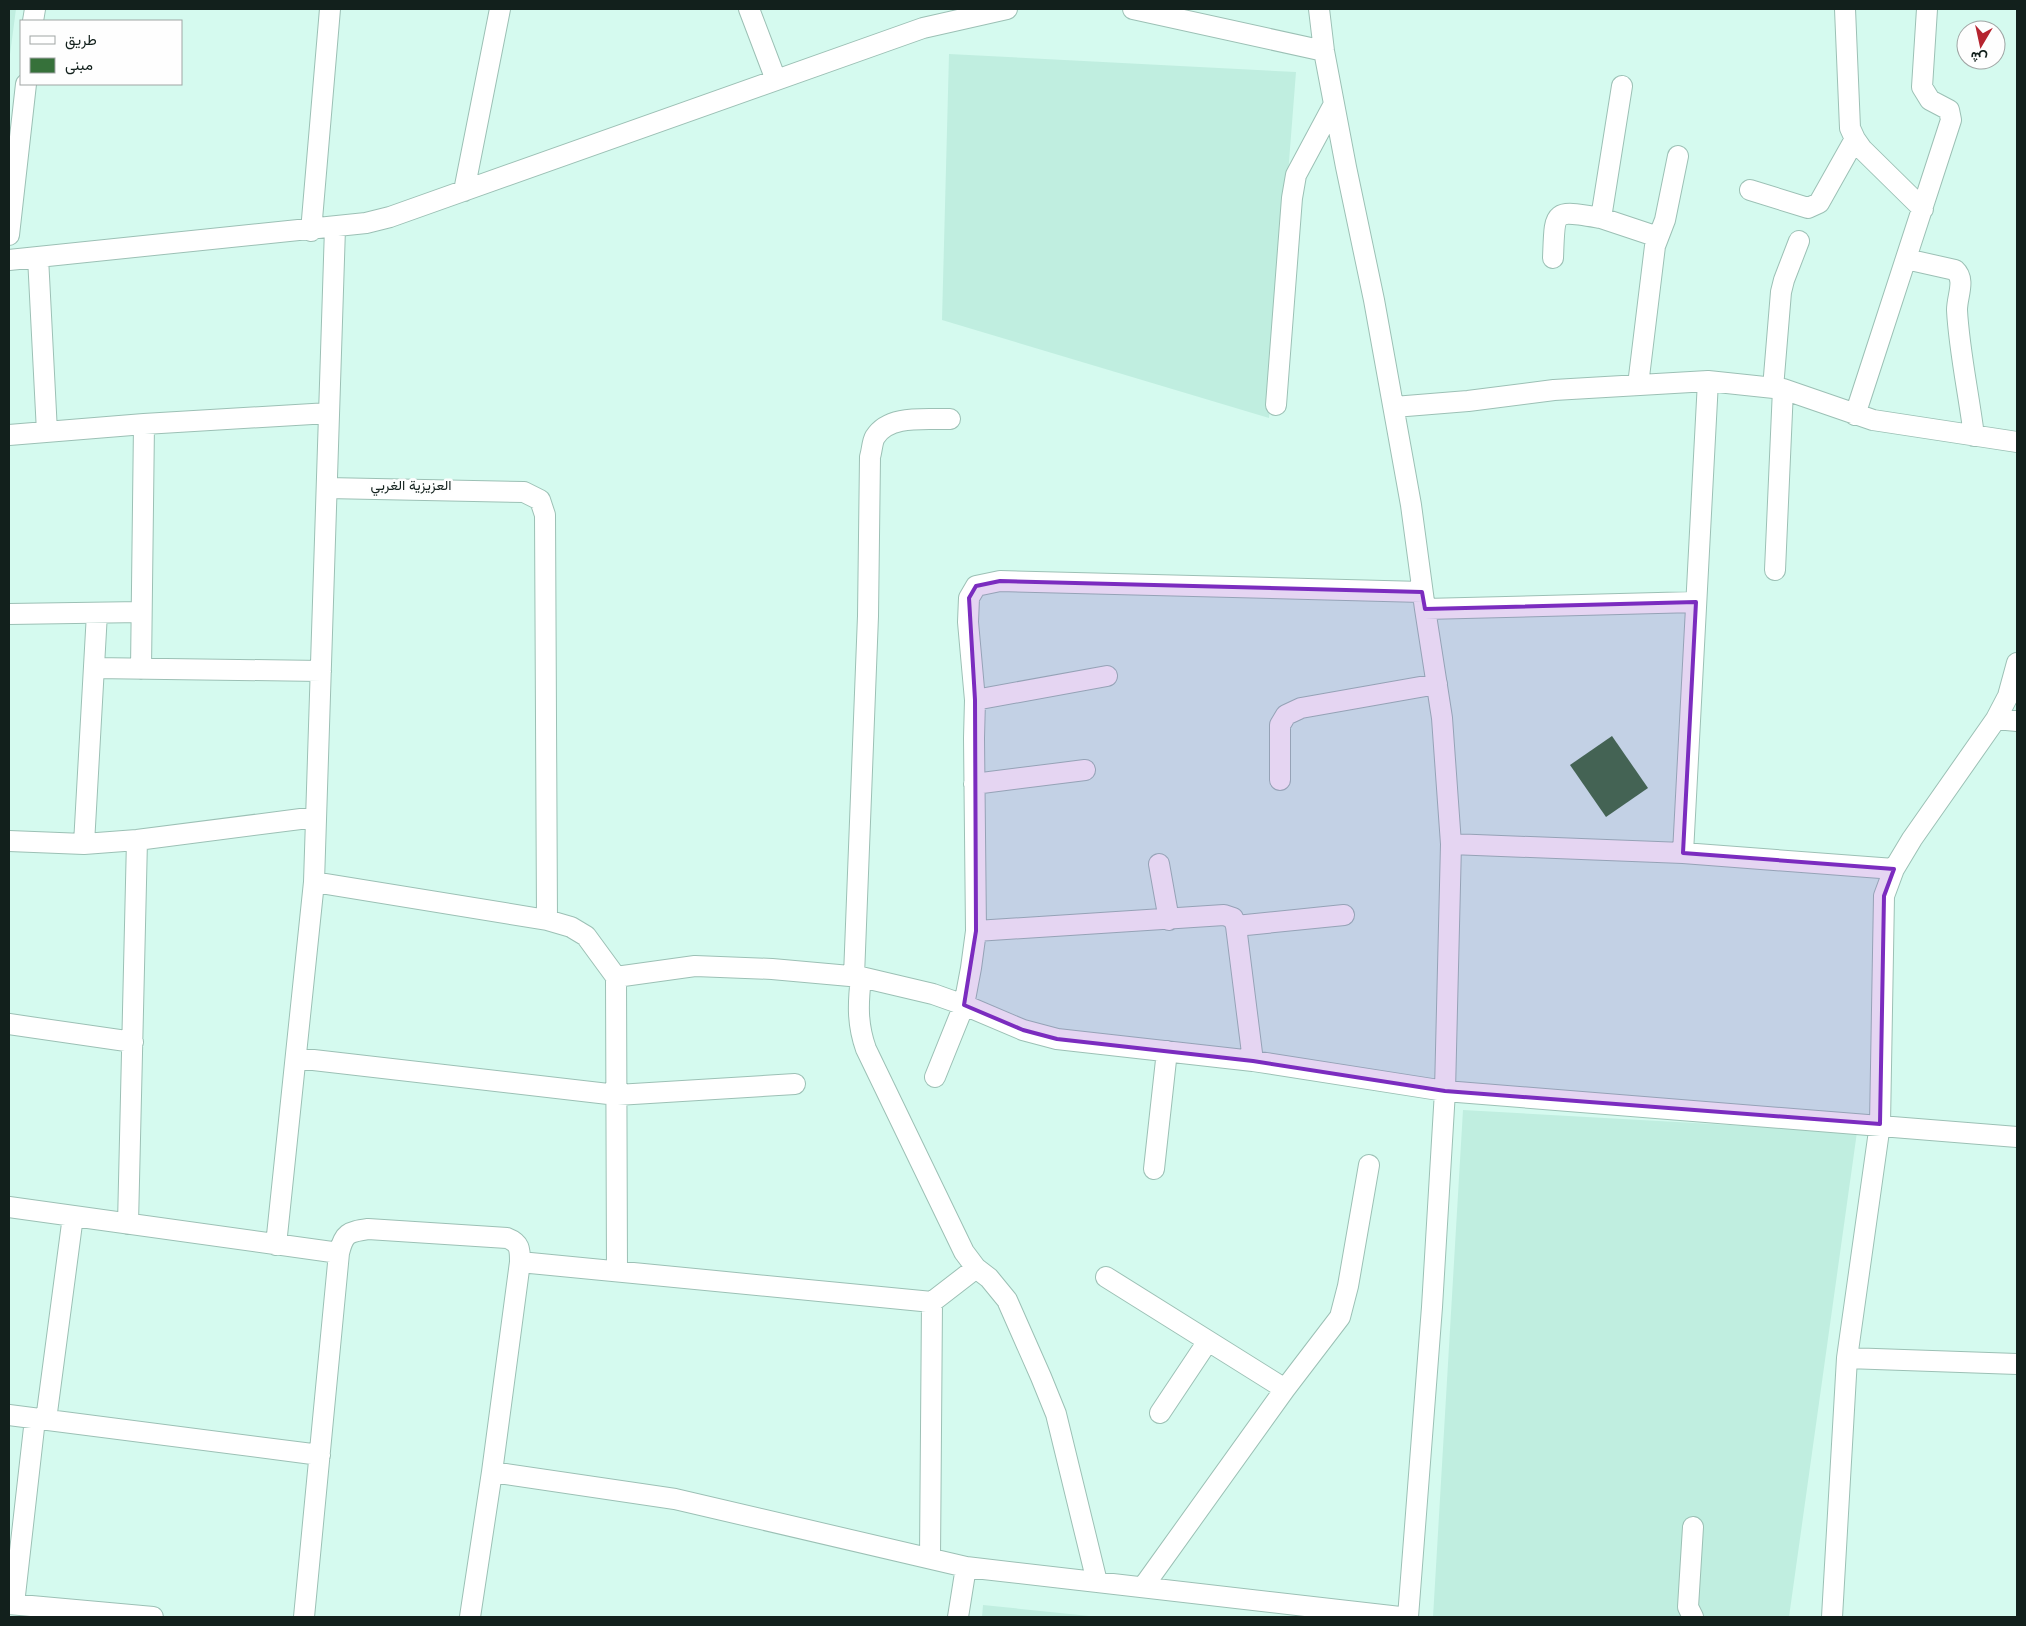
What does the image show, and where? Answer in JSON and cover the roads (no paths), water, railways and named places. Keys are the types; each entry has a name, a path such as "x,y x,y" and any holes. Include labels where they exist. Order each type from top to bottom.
{"street":[{"path":"310,231 330,9"},
{"path":"464,191 500,9"},
{"path":"749,9 776,80"},
{"path":"9,260 310,231 366,223 390,217 923,28 1007,9"},
{"path":"1133,9 1324,51"},
{"path":"1319,9 1324,51 1374,300 1411,505 1442,718 1451,844 1445,1091 1432,1307 1408,1617"},
{"path":"1845,9 1850,128 1862,149 1922,208"},
{"path":"1855,415 1951,120 1949,110 1930,100 1922,87 1927,9"},
{"path":"9,235 26,85"},
{"path":"1601,218 1622,86"},
{"path":"1276,405 1292,198 1296,175 1334,104"},
{"path":"1750,190 1808,208 1815,206 1819,203 1855,139"},
{"path":"1638,384 1655,246 1665,220 1678,156"},
{"path":"1553,258 1555,222 1560,216 1567,213 1601,218 1658,237"},
{"path":"276,1245 314,882 335,228"},
{"path":"1775,570 1781,292 1799,241"},
{"path":"38,258 47,432"},
{"path":"1906,259 1954,270 1959,274 1961,280 1957,308 1974,436"},
{"path":"1394,407 1468,401 1554,390 1708,380 1778,388 1873,420 2017,442"},
{"path":"1683,854 1708,380"},
{"path":"9,435 144,424 329,413"},
{"path":"950,419 898,422 884,426 874,439 870,457 868,616 857,1011 860,1032 866,1049 964,1252 976,1268 989,1278 1007,1300 1056,1414 1098,1582"},
{"path":"141,669 144,424"},
{"path":"326,488 524,492 540,500 545,515 546,920"},
{"path":"935,1077 964,1005 976,931 975,700 968,622 969,598 976,586 1000,581 1424,600 1696,602"},
{"path":"9,614 141,612"},
{"path":"84,844 97,613"},
{"path":"1832,1617 1847,1358 1880,1124 1884,896 1894,869 1912,839 1996,719 2008,696 2017,663"},
{"path":"94,668 321,670"},
{"path":"975,700 1107,676"},
{"path":"1280,780 1280,725 1286,714 1301,708 1437,684"},
{"path":"1996,719 2017,721"},
{"path":"974,784 1085,770"},
{"path":"9,841 84,844 137,840 316,817"},
{"path":"128,1224 137,840"},
{"path":"1451,844 1683,854 1894,869"},
{"path":"1159,864 1169,920"},
{"path":"314,882 546,920 571,927 586,936 616,977 617,1271"},
{"path":"976,931 1224,915 1233,918 1236,926 1254,1061"},
{"path":"1236,926 1344,915"},
{"path":"616,977 695,966 772,969 857,976 933,994 1023,1030 1057,1039 1254,1061 1445,1091 1880,1124 2017,1137"},
{"path":"9,1024 133,1042"},
{"path":"1154,1169 1167,1051"},
{"path":"296,1058 617,1095 795,1084"},
{"path":"1143,1588 1285,1389 1340,1317 1348,1286 1369,1165"},
{"path":"9,1207 339,1254"},
{"path":"74,1216 11,1604 152,1617"},
{"path":"304,1617 339,1254 342,1240 347,1234 368,1229 507,1238 516,1242 520,1247 520,1262 492,1472 470,1617"},
{"path":"520,1262 932,1302 976,1268"},
{"path":"1106,1277 1285,1389"},
{"path":"930,1558 932,1302"},
{"path":"1160,1413 1208,1341"},
{"path":"1847,1358 2017,1364"},
{"path":"9,1415 320,1455"},
{"path":"492,1472 675,1499 966,1567 1143,1588 1303,1612 1400,1617"},
{"path":"1692,1617 1688,1607 1693,1527"},
{"path":"958,1617 966,1567"}],"district":[{"name":"العزيزية الغربي","path":"411,484"}]}
